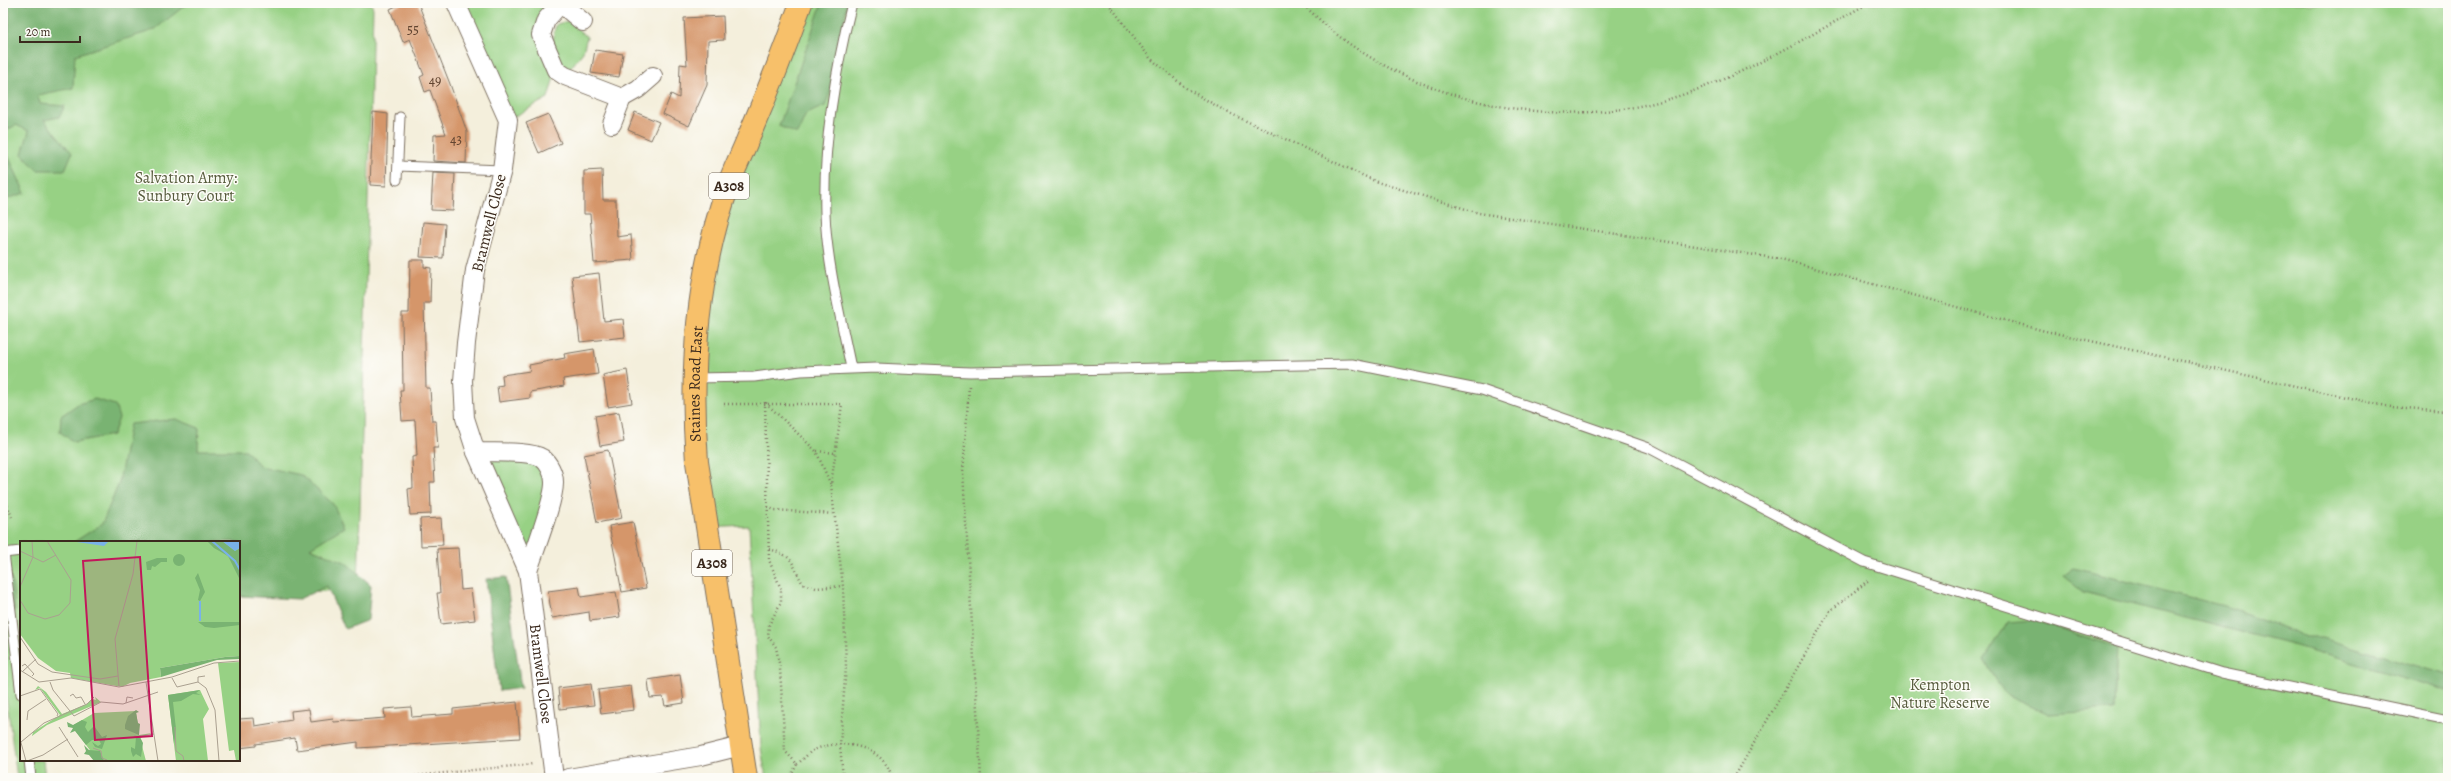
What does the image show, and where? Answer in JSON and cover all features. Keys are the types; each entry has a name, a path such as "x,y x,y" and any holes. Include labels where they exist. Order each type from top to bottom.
{"highway":[{"name":"Staines Road East","path":"746,778 697,462 694,420 694,378 698,320 707,261 727,190 778,67 801,3"}],"street":[{"name":"Bramwell Close","path":"456,3 508,120 502,170 475,270 463,381 465,418 476,452 528,571 553,770"},
{"path":"583,22 560,3 546,20 541,35 556,70 565,76 622,98"},
{"path":"612,124 622,98 638,89 653,76"},
{"name":"Bramwell Close","path":"476,452 532,454 543,458 551,470 554,483 552,496 528,571"},
{"path":"568,778 701,756 741,746"}],"lane":[{"path":"851,368 835,292 825,214 829,128 843,39 852,3"},
{"path":"397,180 400,117"},
{"path":"398,166 502,170"},
{"path":"694,378 754,377 851,368 970,372 1352,364 1482,390 1648,448 1864,562 2222,673 2448,720"},
{"path":"20,551 4,553 20,686"},
{"path":"29,761 31,778"}],"path":[{"path":"1108,3 1150,58 1186,88 1224,111 1377,182 1479,213 1781,259 2041,330 2391,407 2448,411"},
{"path":"1301,3 1344,40 1406,76 1472,102 1546,113 1620,111 1696,91 1766,60 1869,3"},
{"path":"970,372 964,472 981,778"},
{"path":"724,404 765,402 842,404 831,485 843,586 846,666 840,745 843,778"},
{"path":"765,402 816,451 831,485"},
{"path":"765,402 769,560 781,589 781,602 769,625 768,636 776,647 780,668 785,751 798,764"},
{"path":"816,451 835,453"},
{"path":"3,494 12,517"},
{"path":"768,507 774,510 835,514"},
{"path":"769,549 785,554 792,560 803,584 816,588 843,586"},
{"path":"1734,778 1830,611 1865,581 1893,571"},
{"path":"790,778 798,764 814,750 840,745 865,747 890,768 892,778"},
{"path":"395,778 553,770"}],"green space":[{"name":"Salvation Army: Sunbury Court","path":"3,3 371,3 373,8 358,589 240,596 240,541 20,541 20,761 43,761 45,778 17,778 3,672"},
{"path":"4,3 188,3 154,30 75,55 73,88 38,95 40,104 65,106 59,117 44,120 72,153 65,170 37,170 22,154 29,131 16,125 3,132 3,47 8,39 10,11"},
{"path":"456,3 560,3 546,20 556,70 548,98 508,120"},
{"name":"Kempton Nature Reserve","path":"801,3 2448,3 2448,778 766,778 761,748 749,526 706,528 697,462 707,261"},
{"path":"822,3 847,3 832,87 825,106 806,114 797,134 779,126"},
{"path":"568,21 587,37 583,52 569,70 560,60 554,49 553,43 554,31 557,24"},
{"path":"6,151 25,193 3,200 3,152"},
{"path":"95,399 115,405 119,418 113,435 74,442 60,432 61,416 78,404"},
{"path":"176,419 199,428 198,450 246,450 260,466 301,475 333,504 344,527 310,548 345,562 371,585 368,620 345,629 327,586 299,599 240,596 240,541 76,541 102,524 119,483 130,424"},
{"path":"476,452 532,454 551,470 528,571"},
{"path":"3,565 12,581 15,610 3,618"},
{"path":"2074,568 2228,607 2293,631 2306,638 2322,638 2448,675 2448,691 2296,646 2083,592 2063,576"},
{"path":"506,577 521,688 499,691 486,579"},
{"path":"2033,620 2117,647 2114,710 2049,714 2005,694 1984,660 2008,622"}],"building":[{"path":"403,3 418,3 450,84 467,132 466,163 433,161 434,135 446,134 430,90 425,92 420,77 424,75 410,39 403,42 390,9"},
{"path":"723,16 724,40 708,41 707,85 689,126 663,114 671,94 679,98 680,64 687,65 684,18"},
{"path":"595,50 623,54 619,77 591,73"},
{"path":"373,112 388,114 386,186 370,185"},
{"path":"635,112 659,122 651,140 628,130"},
{"path":"548,114 561,143 539,153 526,123"},
{"path":"602,170 603,200 616,200 617,237 631,235 633,260 594,263 590,214 584,214 584,171"},
{"path":"433,173 455,174 453,211 431,210"},
{"path":"423,222 445,224 443,258 420,257"},
{"path":"410,260 424,260 424,267 431,268 430,303 424,303 426,388 430,388 432,421 436,421 438,448 433,448 435,482 430,482 431,514 410,515 408,489 413,488 412,457 417,456 415,420 402,421 400,390 403,390 402,313 409,313"},
{"path":"599,273 604,321 623,319 625,337 580,342 572,276"},
{"path":"594,349 598,374 563,379 564,386 530,392 530,398 499,402 497,386 503,385 502,375 530,371 529,365 565,358 564,354"},
{"path":"627,370 632,403 608,407 603,375"},
{"path":"619,412 624,442 600,446 595,416"},
{"path":"608,450 622,518 597,523 584,455"},
{"path":"441,518 443,545 421,546 420,519"},
{"path":"633,522 646,588 622,592 609,526"},
{"path":"458,548 461,590 471,589 475,620 441,624 437,593 440,593 437,549"},
{"path":"579,587 581,597 616,592 620,617 590,621 589,612 552,618 548,591"},
{"path":"680,675 684,703 665,706 663,697 650,698 648,680"},
{"path":"591,684 594,705 560,709 558,688"},
{"path":"631,686 634,710 601,714 598,690"},
{"path":"517,702 520,738 358,748 358,742 297,750 295,738 240,748 240,719 254,718 255,726 292,720 291,711 309,709 311,722 333,719 334,722 385,718 384,709 411,707 412,717 453,714 453,709"}]}
